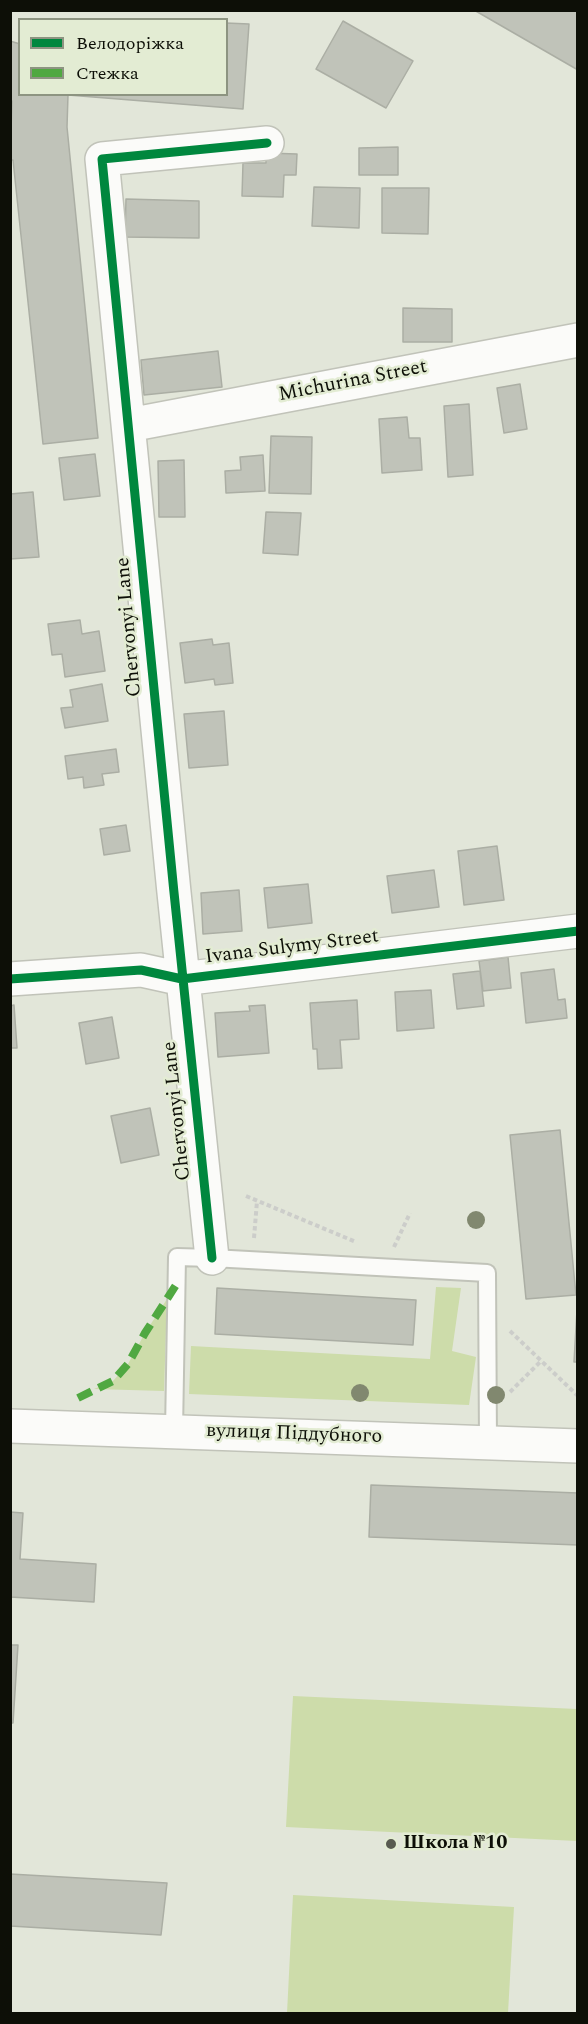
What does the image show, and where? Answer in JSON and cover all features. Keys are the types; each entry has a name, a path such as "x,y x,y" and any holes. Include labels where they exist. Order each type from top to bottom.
{"street":[{"name":"Chervonyi Lane","path":"212,1258 182,979 102,159 267,143"},
{"name":"Michurina Street","path":"129,425 578,340"},
{"name":"Ivana Sulymy Street","path":"10,979 141,970 182,979 578,931"},
{"name":"вулиця Піддубного","path":"10,1426 174,1431 488,1427 578,1446"}],"lane":[{"path":"174,1431 177,1257 487,1273 488,1427"}],"path":[{"path":"246,1196 357,1242"},
{"path":"253,1260 257,1201"},
{"path":"385,1267 410,1213"},
{"path":"488,1309 578,1396"},
{"path":"488,1427 541,1361"}],"green space":[{"path":"436,1287 461,1288 452,1351 476,1357 469,1405 189,1394 191,1346 430,1359"},
{"path":"167,1299 164,1391 94,1389 113,1381 128,1364"},
{"path":"293,1696 577,1709 577,1841 286,1827"},
{"path":"293,1895 514,1907 508,2013 287,2013"}],"building":[{"path":"474,10 578,10 578,70"},
{"path":"343,21 413,61 386,108 316,69"},
{"path":"228,23 249,24 243,109 80,96 228,96"},
{"path":"10,41 18,43 18,96 68,96 67,127 98,438 43,444 13,160 10,160 12,101 10,101"},
{"path":"398,147 398,175 359,175 359,148"},
{"path":"266,153 297,154 296,175 284,175 283,197 242,196 243,163 266,163"},
{"path":"314,187 360,188 359,228 312,226"},
{"path":"382,188 429,188 428,234 382,233"},
{"path":"126,199 199,201 199,238 125,237"},
{"path":"403,308 452,309 452,342 403,342"},
{"path":"218,351 222,387 144,395 141,360"},
{"path":"520,384 527,429 504,433 497,388"},
{"path":"469,404 473,475 448,477 444,406"},
{"path":"407,417 409,438 420,438 422,470 382,473 379,419"},
{"path":"271,436 312,437 311,494 269,493"},
{"path":"95,454 100,496 64,500 59,458"},
{"path":"263,455 265,491 226,493 225,471 241,470 240,457"},
{"path":"184,460 185,517 159,517 158,461"},
{"path":"33,492 39,557 10,559 10,494"},
{"path":"266,512 301,513 298,555 263,553"},
{"path":"80,620 82,634 99,631 105,671 65,677 62,654 52,655 48,624"},
{"path":"212,639 213,645 229,643 233,683 215,685 214,679 185,683 180,643"},
{"path":"102,684 108,721 65,728 61,708 73,707 70,690"},
{"path":"224,711 228,765 189,768 184,714"},
{"path":"116,749 119,772 102,774 104,785 84,788 83,777 68,779 65,756"},
{"path":"126,825 130,851 104,855 100,829"},
{"path":"497,846 504,900 464,905 458,851"},
{"path":"434,870 439,907 392,913 387,876"},
{"path":"308,884 312,923 268,928 264,888"},
{"path":"239,890 242,931 203,934 201,893"},
{"path":"508,957 511,988 483,991 479,961"},
{"path":"554,969 558,1000 565,999 567,1018 526,1023 521,973"},
{"path":"480,971 484,1006 457,1009 453,974"},
{"path":"431,990 434,1028 397,1031 395,992"},
{"path":"357,1000 359,1039 340,1040 342,1068 318,1069 317,1049 313,1049 310,1003"},
{"path":"14,1005 17,1048 10,1048 10,1006"},
{"path":"265,1005 269,1053 218,1057 215,1013 250,1011 249,1006"},
{"path":"112,1017 119,1058 86,1064 79,1023"},
{"path":"150,1108 159,1155 121,1163 111,1116"},
{"path":"560,1130 576,1295 526,1299 510,1135"},
{"path":"217,1288 416,1300 413,1345 215,1334"},
{"path":"577,1310 578,1362 574,1362"},
{"path":"371,1485 578,1493 578,1545 369,1537"},
{"path":"10,1512 23,1513 20,1559 96,1564 94,1602 10,1597"},
{"path":"10,1645 18,1645 13,1723 10,1723"},
{"path":"10,1874 167,1883 161,1935 10,1926"}],"marked path":[{"path":"78,1398 113,1381 128,1364 176,1285"}],"cycle path":[{"path":"212,1258 102,159 267,143"},
{"path":"10,979 141,970 182,979 578,931"}],"place":[{"name":"Школа №10","path":"391,1844"}]}
